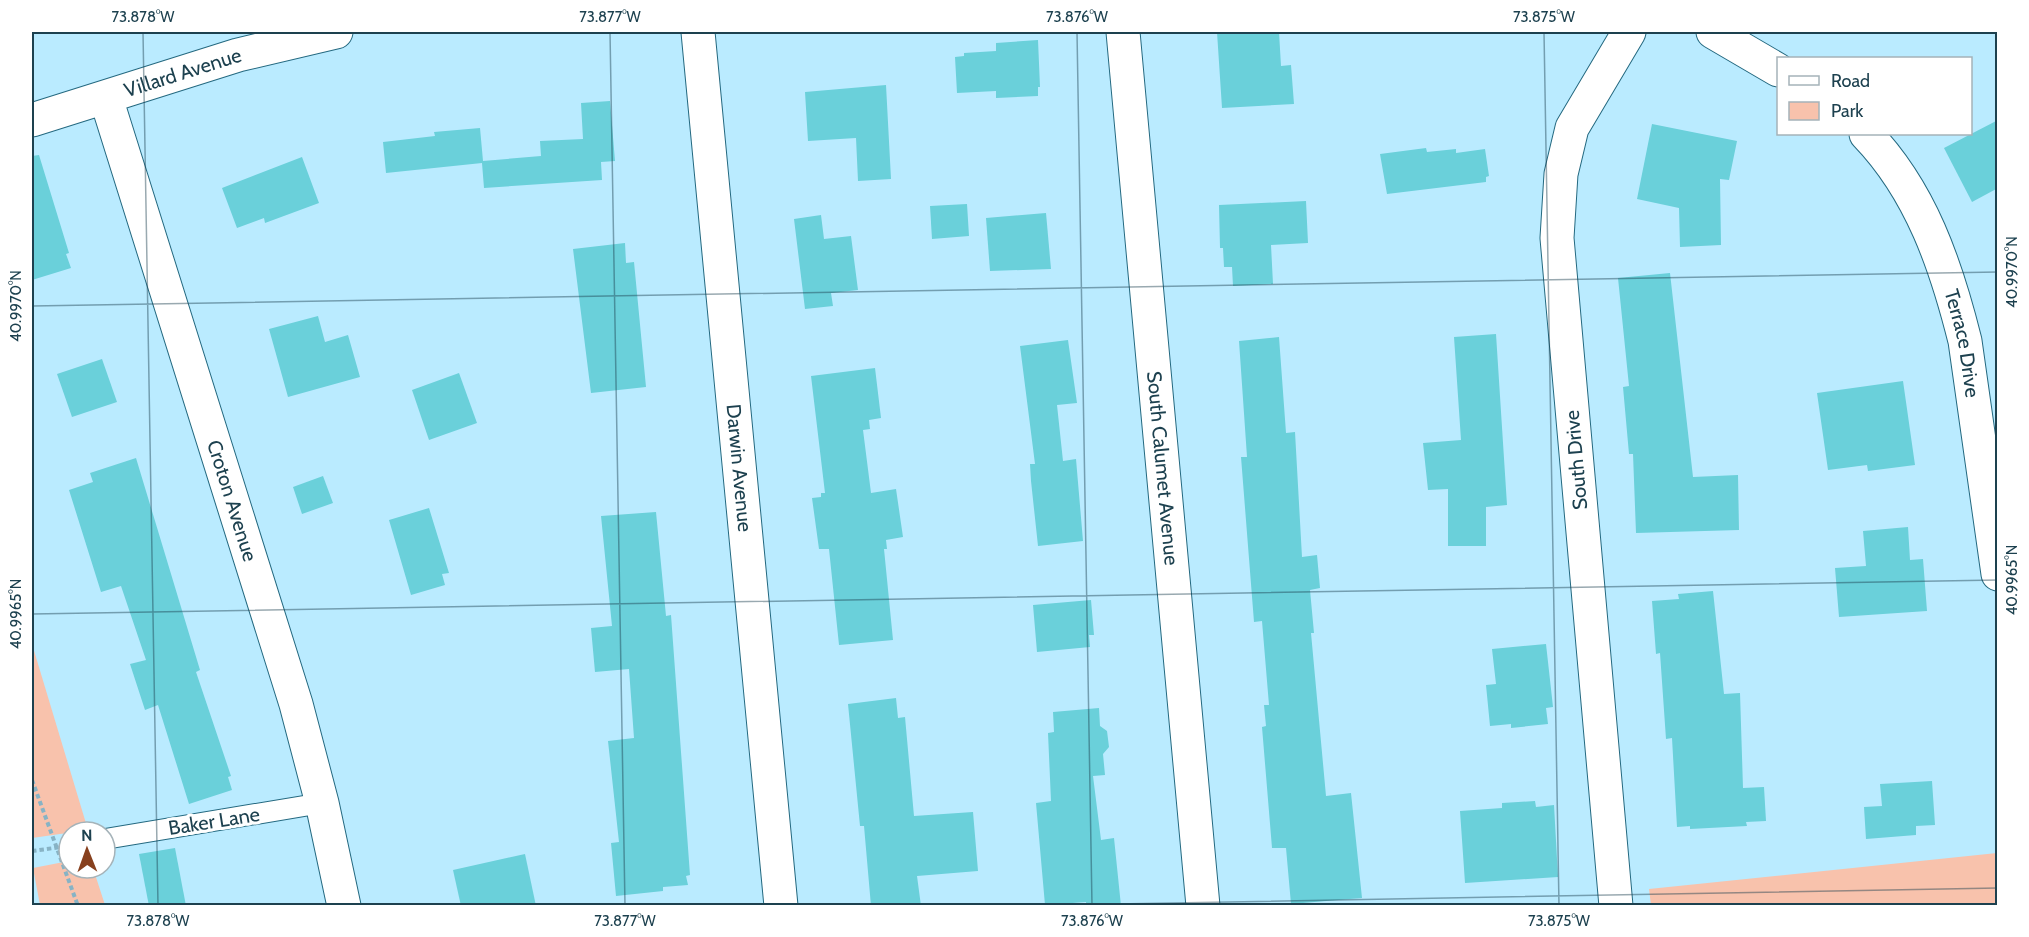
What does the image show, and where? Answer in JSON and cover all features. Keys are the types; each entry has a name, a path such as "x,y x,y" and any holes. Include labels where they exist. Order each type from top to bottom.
{"street":[{"name":"Villard Avenue","path":"32,120 238,56 336,32"},
{"name":"Darwin Avenue","path":"698,32 781,906"},
{"name":"South Calumet Avenue","path":"1123,32 1203,906"},
{"name":"South Drive","path":"1616,906 1557,238 1561,174 1572,128 1629,32"},
{"path":"1713,32 1777,69"},
{"name":"Croton Avenue","path":"106,98 274,630 322,803 344,906"},
{"name":"Terrace Drive","path":"1867,135 1886,154 1919,207 1940,254 1956,304 1965,341 1998,574"}],"lane":[{"name":"Baker Lane","path":"117,837 322,803"}],"path":[{"path":"32,780 57,845"},
{"path":"32,851 57,848"},
{"path":"69,880 78,906"}],"green space":[{"path":"32,644 85,820 57,820 57,834 32,838"},
{"path":"1997,853 1997,905 1651,905 1649,889"},
{"path":"57,863 57,880 97,880 105,905 40,905 33,868"}],"building":[{"path":"1217,32 1279,32 1281,66 1291,65 1294,104 1222,108"},
{"path":"1038,40 1040,87 1038,87 1038,96 996,98 996,91 957,93 955,57 964,56 964,53 996,51 996,43"},
{"path":"886,85 891,179 858,181 856,138 808,141 805,92"},
{"path":"610,101 615,161 601,162 602,180 484,188 482,163 386,173 383,142 435,136 434,132 480,128 483,161 541,156 540,141 583,139 581,103"},
{"path":"1998,120 1998,188 1972,202 1944,148"},
{"path":"1652,124 1737,141 1729,180 1720,179 1721,245 1680,247 1679,208 1637,199"},
{"path":"1426,148 1427,152 1456,149 1456,153 1485,149 1489,176 1486,177 1486,182 1387,194 1380,154"},
{"path":"39,155 69,253 66,254 71,268 32,280 32,156"},
{"path":"302,157 319,203 265,223 264,218 237,228 222,188"},
{"path":"1306,201 1308,243 1271,245 1273,284 1233,286 1232,267 1224,267 1223,248 1220,248 1219,205"},
{"path":"967,204 969,236 932,239 930,206"},
{"path":"1046,213 1051,269 990,271 986,218"},
{"path":"821,215 824,239 851,236 858,290 831,293 833,306 805,309 794,219"},
{"path":"625,243 626,263 634,262 646,387 591,393 573,249"},
{"path":"1670,273 1693,477 1738,475 1739,530 1636,533 1633,454 1629,454 1623,387 1629,386 1618,278"},
{"path":"318,316 325,342 348,335 360,377 288,397 269,329"},
{"path":"1496,334 1507,505 1486,507 1486,546 1448,546 1448,489 1428,490 1423,443 1461,440 1454,337"},
{"path":"1279,337 1286,433 1295,432 1302,557 1317,555 1320,588 1310,590 1314,633 1311,633 1326,796 1351,793 1362,898 1291,904 1286,848 1272,848 1262,727 1266,726 1264,705 1269,705 1262,621 1254,622 1241,457 1247,457 1239,341"},
{"path":"1068,340 1077,403 1057,405 1063,461 1076,459 1083,541 1038,546 1030,464 1035,464 1020,346"},
{"path":"102,359 117,402 72,417 57,374"},
{"path":"875,368 881,418 869,420 870,429 863,430 871,493 896,489 903,537 886,540 887,549 884,549 893,640 839,645 829,549 819,549 812,498 821,497 821,493 825,493 811,376"},
{"path":"459,373 477,423 429,440 412,390"},
{"path":"1903,381 1915,465 1868,471 1867,465 1828,470 1817,393"},
{"path":"136,458 200,670 196,672 231,776 228,777 232,790 189,804 158,705 145,710 130,664 146,660 121,586 101,592 69,490 93,482 90,473"},
{"path":"323,476 333,503 302,514 293,487"},
{"path":"429,508 449,573 442,574 445,585 411,595 389,520"},
{"path":"656,512 666,616 671,615 690,875 686,876 688,885 663,887 663,891 616,896 611,843 619,842 608,741 634,738 629,669 595,672 591,628 612,626 601,516"},
{"path":"1908,527 1910,560 1923,559 1927,611 1839,617 1835,568 1866,566 1863,531"},
{"path":"1713,591 1724,694 1740,693 1743,788 1764,787 1766,821 1746,822 1747,826 1690,829 1690,826 1677,827 1672,738 1666,739 1660,653 1656,654 1652,601 1679,599 1678,594"},
{"path":"1091,600 1094,635 1089,635 1090,647 1037,652 1033,605"},
{"path":"1546,644 1553,707 1546,708 1548,724 1511,728 1511,724 1490,726 1486,685 1496,684 1492,649"},
{"path":"896,698 898,718 905,717 914,816 973,812 978,871 917,876 921,906 871,906 864,826 860,826 848,704"},
{"path":"1099,708 1100,726 1107,731 1109,747 1103,754 1105,775 1093,776 1101,840 1114,838 1121,906 1086,906 1086,902 1045,905 1036,803 1051,801 1048,733 1054,732 1053,712"},
{"path":"1932,781 1935,825 1916,826 1916,835 1866,839 1864,807 1882,806 1880,784"},
{"path":"1535,801 1536,807 1554,805 1558,877 1465,883 1460,811 1502,808 1502,803"},
{"path":"175,848 186,906 149,906 139,854"},
{"path":"525,854 536,906 461,906 453,870"}]}
